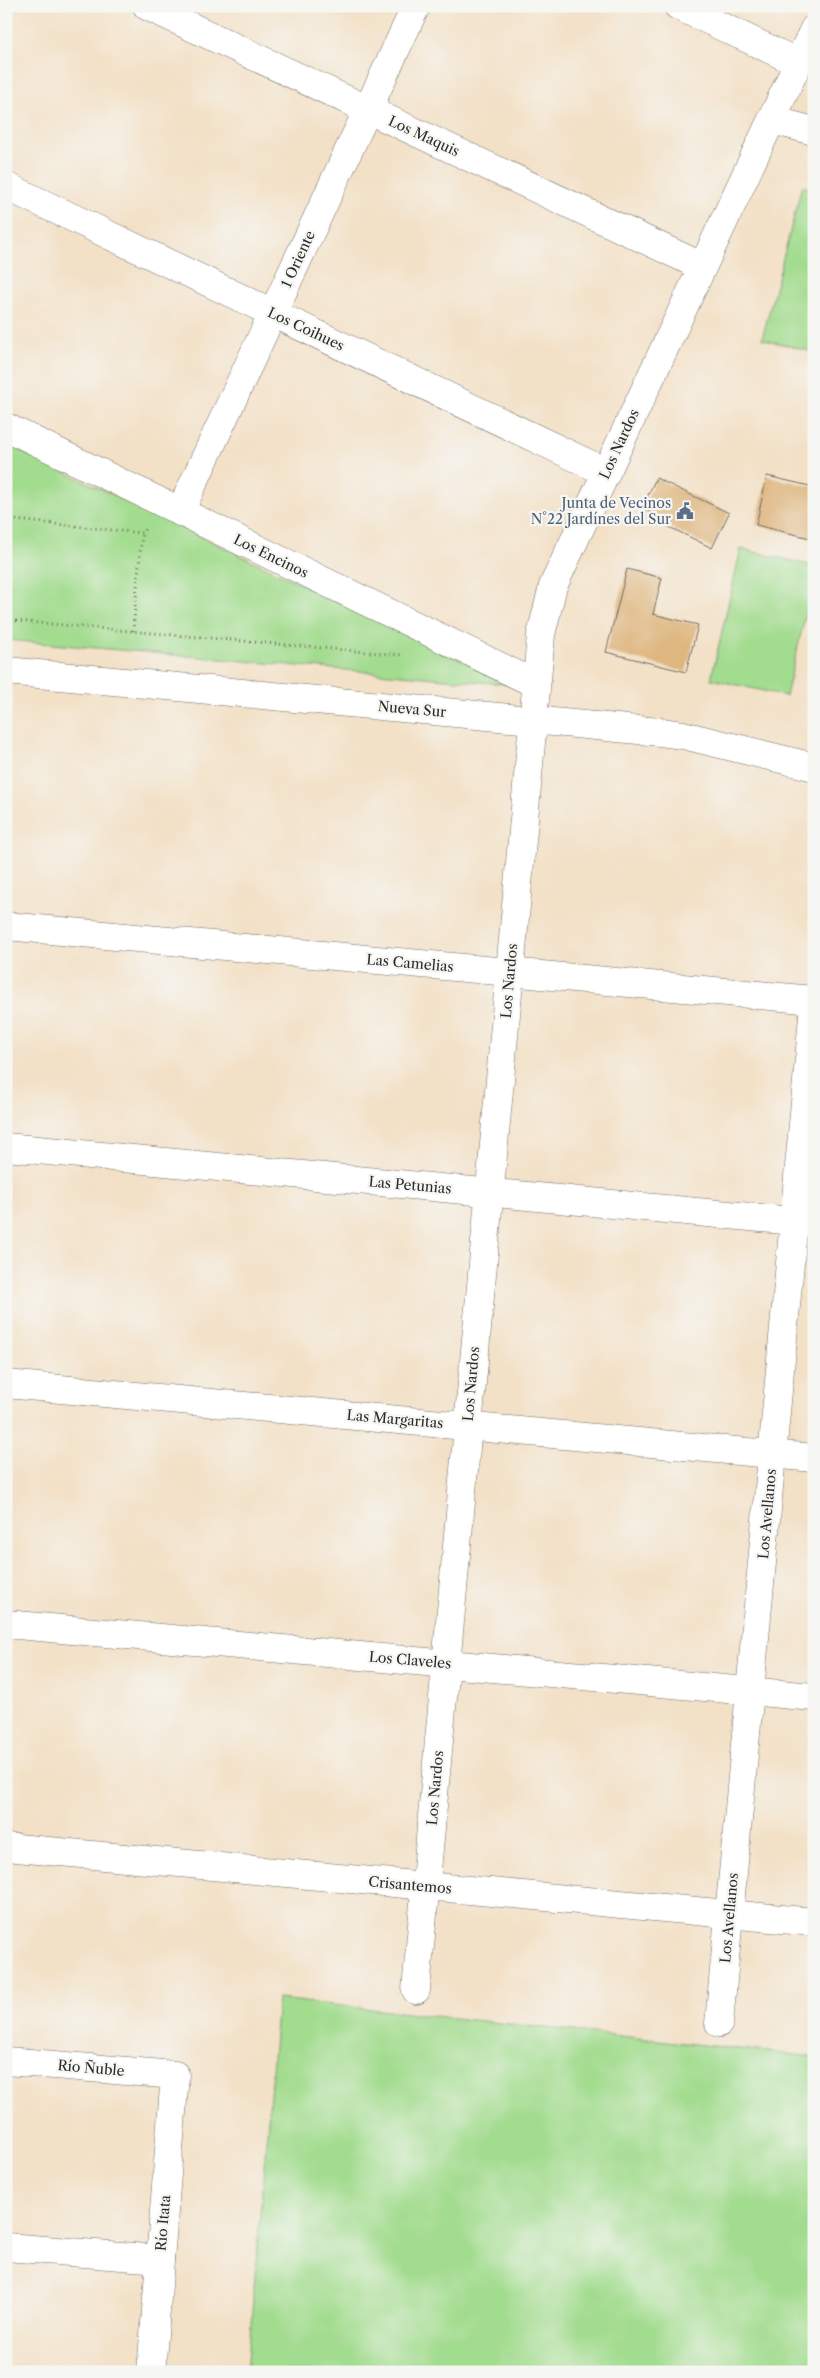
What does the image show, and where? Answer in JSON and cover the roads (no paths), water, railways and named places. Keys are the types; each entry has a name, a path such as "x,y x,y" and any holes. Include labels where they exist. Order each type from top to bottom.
{"street":[{"name":"Los Maquis","path":"147,6 701,266"},
{"name":"1 Oriente","path":"170,507 272,313 416,6"},
{"path":"678,6 799,63"},
{"name":"Los Nardos","path":"416,1990 541,635 554,586 701,266 814,29"},
{"path":"772,120 814,131"},
{"name":"Los Coihues","path":"6,186 606,472"},
{"name":"Los Encinos","path":"6,427 536,684"},
{"name":"Nueva Sur","path":"6,671 682,735 814,767"},
{"name":"Las Camelias","path":"6,926 814,1000"},
{"name":"Los Avellanos","path":"719,2023 772,1454 804,1222 814,1006"},
{"name":"Las Petunias","path":"6,1147 804,1222"},
{"name":"Las Margaritas","path":"6,1384 814,1458"},
{"name":"Los Claveles","path":"6,1624 814,1697"},
{"name":"Crisantemos","path":"6,1847 814,1922"},
{"name":"Río Ñuble","path":"6,2061 175,2075"},
{"name":"Río Itata","path":"151,2372 175,2075"},
{"path":"6,2247 160,2259"}],"place":[{"name":"Junta de Vecinos N°22 Jardínes del Sur","path":"685,511"}]}
